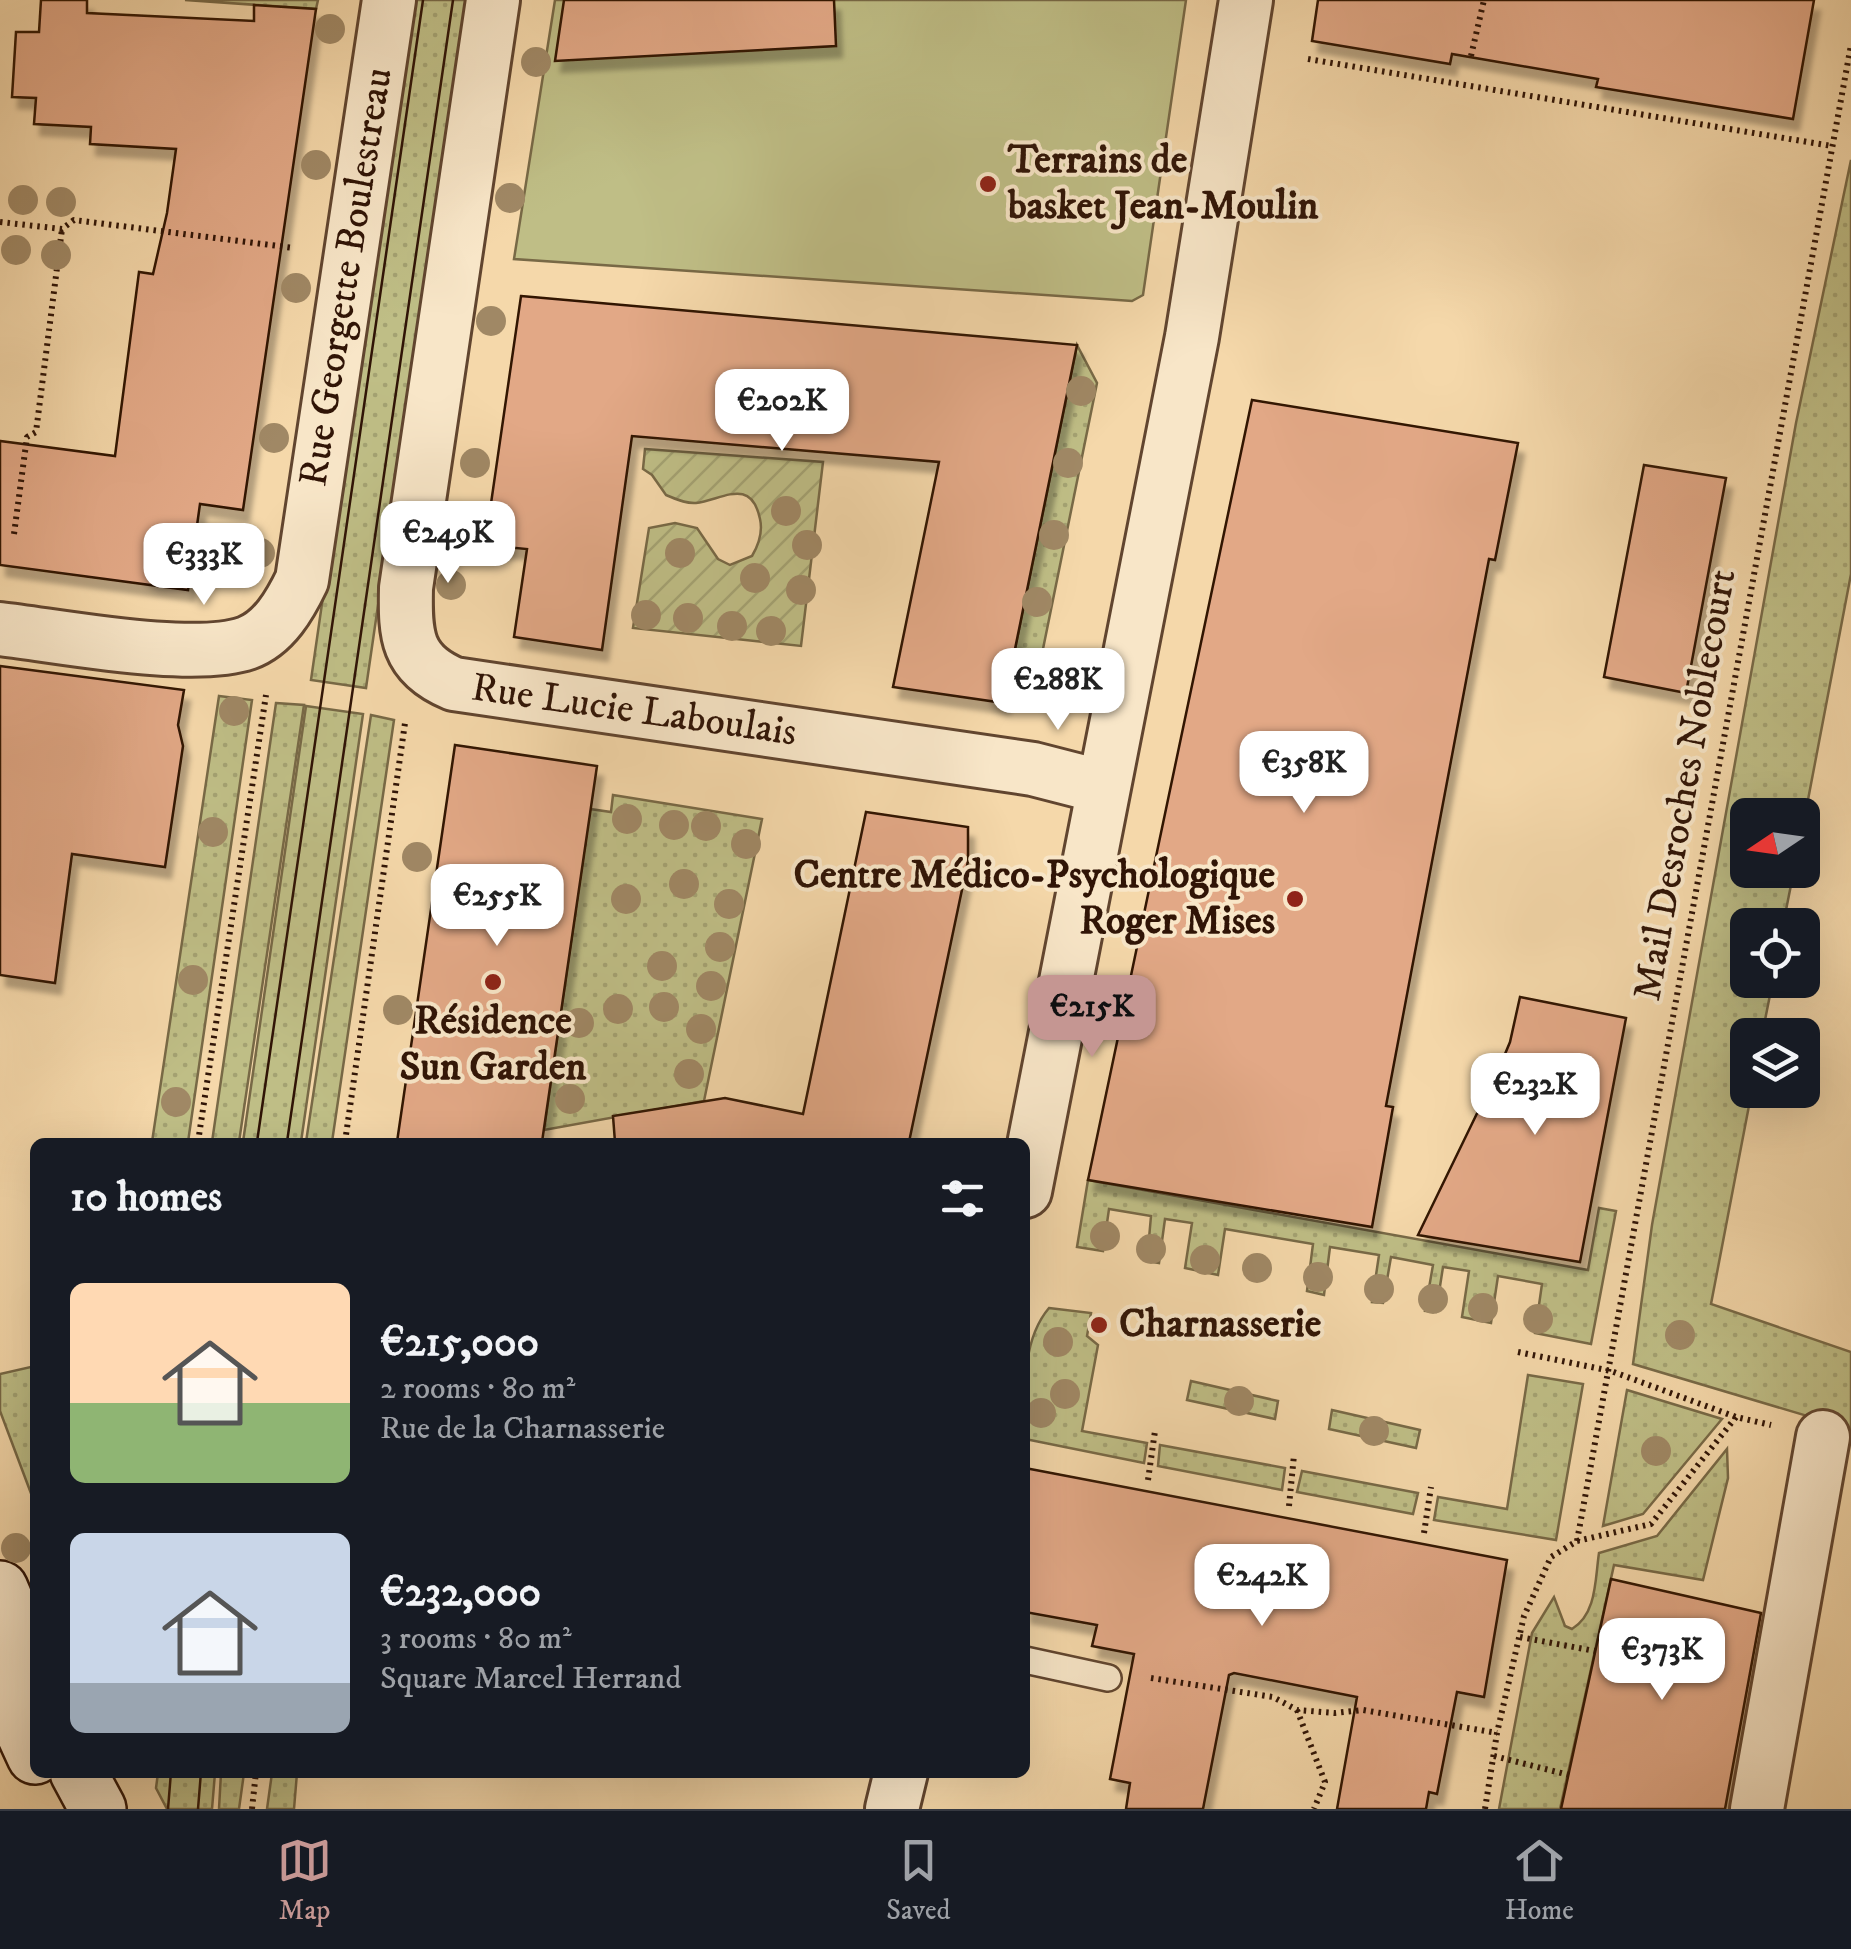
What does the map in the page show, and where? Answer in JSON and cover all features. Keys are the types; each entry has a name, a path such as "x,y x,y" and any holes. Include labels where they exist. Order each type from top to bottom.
{"main road":[{"path":"0,1589 30,1659"},
{"path":"0,1680 30,1745"},
{"path":"45,1778 60,1809"},
{"path":"81,1778 98,1809"}],"street":[{"name":"Rue Georgette Boulestreau","path":"0,630 206,649 249,642 279,619 292,601 302,580 390,0"},
{"name":"Rue Lucie Laboulais","path":"492,0 406,588 405,621 412,650 431,671 454,684 1014,766 1103,787"},
{"path":"1030,1165 1192,338 1246,0"},
{"path":"1758,1809 1823,1437"},
{"path":"892,1809 900,1778"}],"lane":[{"path":"1030,1661 1108,1678"}],"path":[{"path":"1471,56 1484,0"},
{"name":"Mail Desroches Noblecourt","path":"1577,1541 1851,45"},
{"path":"1308,60 1832,146"},
{"path":"0,222 62,228 74,220 296,248"},
{"path":"14,534 27,436 36,432 62,228"},
{"path":"199,1138 267,689"},
{"path":"347,1138 408,706"},
{"path":"1518,1352 1611,1371 1736,1417 1823,1437"},
{"path":"1484,1809 1524,1616 1551,1557 1577,1541 1651,1524 1736,1417"},
{"path":"1148,1480 1155,1431"},
{"path":"1290,1506 1294,1456"},
{"path":"1424,1533 1431,1487"},
{"path":"1520,1637 1596,1651"},
{"path":"1108,1678 1136,1675 1273,1697 1297,1710 1363,1710 1497,1733"},
{"path":"1297,1710 1325,1782 1314,1809"},
{"path":"1494,1756 1568,1775"},
{"path":"252,1809 255,1778"}],"shaded area":[{"path":"185,0 318,0 316,9"},
{"path":"409,0 466,0 366,688 311,680"},
{"path":"555,0 1186,0 1143,295 1132,301 514,259"},
{"path":"1851,160 1851,574 1808,798 1730,798 1730,888 1790,888 1786,908 1730,908 1730,998 1769,998 1765,1018 1730,1018 1730,1108 1749,1108 1711,1304 1851,1352 1851,1429 1633,1364 1652,1225 1796,423"},
{"path":"1077,345 1097,383 1031,708 1004,703"},
{"path":"645,449 823,462 801,646 633,628 649,528 675,523 697,528 718,559 730,565 752,556 761,529 756,506 743,494 692,503 666,495 643,469"},
{"path":"219,696 252,700 189,1138 153,1138"},
{"path":"276,703 304,705 240,1138 213,1138"},
{"path":"306,706 363,714 302,1138 244,1138"},
{"path":"371,715 394,720 333,1138 307,1138"},
{"path":"613,795 762,819 704,1101 544,1130 590,809 611,812"},
{"path":"1088,1180 1588,1270 1599,1208 1616,1211 1591,1344 1535,1333 1542,1284 1498,1276 1491,1323 1462,1317 1469,1271 1443,1267 1436,1312 1425,1311 1433,1265 1391,1257 1383,1303 1372,1302 1379,1255 1330,1247 1324,1295 1307,1291 1313,1244 1225,1229 1218,1275 1185,1268 1192,1223 1165,1219 1159,1263 1147,1261 1151,1216 1109,1209 1103,1251 1077,1247"},
{"path":"1049,1308 1091,1313 1087,1336 1098,1345 1082,1431 1147,1443 1144,1463 1030,1440 1030,1349"},
{"path":"30,1367 30,1491 0,1411 0,1374"},
{"path":"1528,1375 1583,1384 1556,1540 1434,1520 1438,1497 1507,1509"},
{"path":"1191,1381 1278,1401 1275,1419 1187,1400"},
{"path":"1627,1390 1722,1419 1643,1514 1603,1526"},
{"path":"1332,1410 1420,1430 1416,1448 1329,1429"},
{"path":"1160,1445 1285,1468 1282,1490 1158,1466"},
{"path":"1727,1449 1728,1478 1703,1580 1614,1565 1560,1809 1499,1809 1532,1633 1554,1597 1565,1626 1572,1629 1590,1605 1599,1553 1657,1536"},
{"path":"1302,1471 1418,1493 1413,1514 1297,1492"},
{"path":"157,1778 215,1778 212,1809 167,1809 156,1788"},
{"path":"221,1778 243,1778 239,1809 219,1809"},
{"path":"271,1778 297,1778 294,1809 267,1809"}],"building":[{"path":"41,0 87,0 87,13 254,21 254,5 316,9 243,510 200,504 188,590 0,565 0,441 115,456 139,272 153,274 176,149 90,144 91,127 34,124 36,98 12,97 16,32 39,32"},
{"path":"564,0 834,0 836,46 555,61"},
{"path":"1318,0 1814,0 1793,119 1596,87 1598,79 1452,54 1450,64 1312,41"},
{"path":"521,296 1077,345 1004,703 893,687 939,462 632,436 602,650 514,637 527,549 485,545"},
{"name":"Centre Médico-Psychologique Roger Mises","path":"1252,400 1518,443 1495,560 1489,559 1386,1106 1393,1107 1372,1227 1088,1180"},
{"path":"1644,465 1726,478 1686,693 1604,677"},
{"path":"0,666 184,690 178,725 183,746 165,867 72,854 55,983 0,975"},
{"name":"Résidence Sun Garden","path":"455,745 597,766 543,1138 398,1138"},
{"path":"866,812 968,827 968,861 910,1138 615,1138 613,1116 725,1098 803,1114"},
{"path":"1520,997 1626,1018 1580,1262 1418,1235 1500,1066"},
{"path":"1030,1469 1507,1560 1484,1697 1457,1692 1437,1794 1429,1792 1426,1809 1337,1809 1357,1697 1234,1673 1229,1675 1203,1809 1126,1809 1130,1783 1110,1779 1134,1654 1092,1646 1097,1625 1030,1613"},
{"path":"1611,1579 1761,1613 1725,1809 1561,1809"}],"tram line":[{"path":"258,1138 423,0"},
{"path":"288,1138 453,0"},
{"path":"168,1809 171,1778"},
{"path":"198,1809 201,1778"}],"place":[{"name":"Terrains de basket Jean-Moulin","path":"988,184"},
{"name":"Centre Médico-Psychologique Roger Mises","path":"1295,899"},
{"name":"Résidence Sun Garden","path":"493,982"},
{"name":"Charnasserie","path":"1099,1325"}]}
